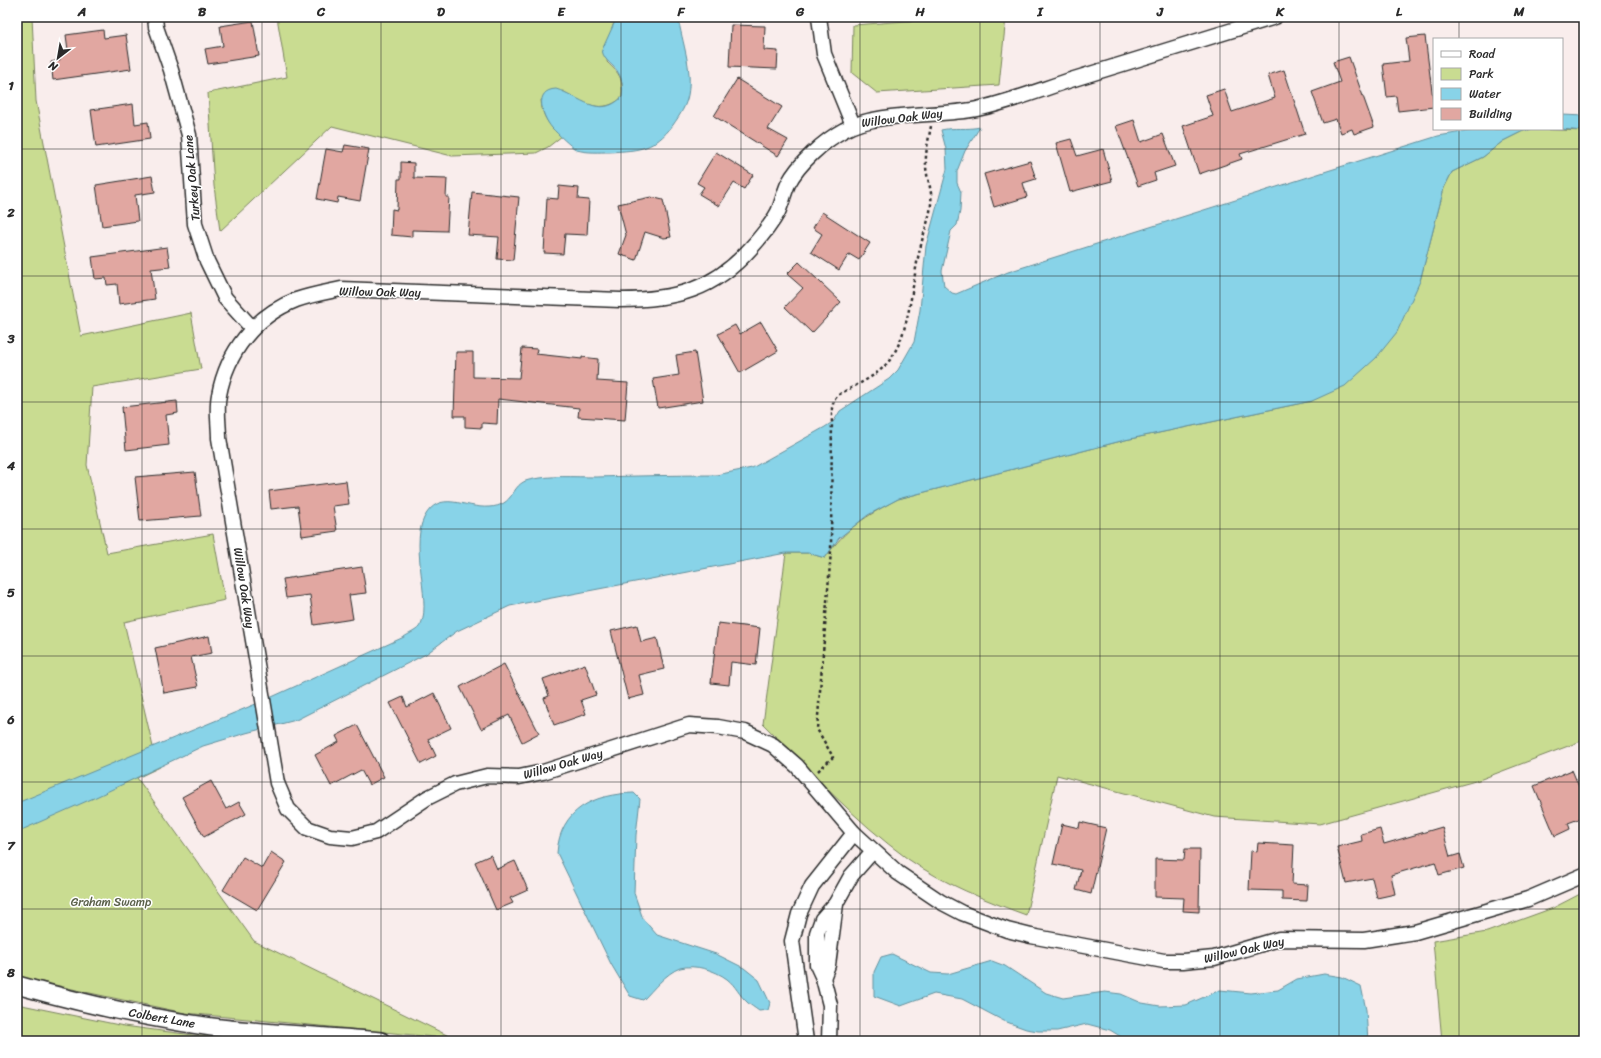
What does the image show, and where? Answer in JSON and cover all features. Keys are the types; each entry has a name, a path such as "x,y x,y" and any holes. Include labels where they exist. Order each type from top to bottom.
{"street":[{"name":"Turkey Oak Lane","path":"155,17 156,28 171,70 189,135 195,224 207,261 225,298 252,328"},
{"path":"819,17 824,54 853,125"},
{"name":"Willow Oak Way","path":"1274,17 977,109 932,115 879,119 853,125 833,136 818,149 794,175 788,183 778,212 746,254 726,273 693,291 665,297 632,300 341,289 298,300 262,319 239,343 225,374 219,396 219,438 277,783 288,809 306,828 330,836 352,838 376,832 427,798 455,784 487,776 519,777 543,772 688,725 718,727 745,732 773,745 797,766 854,833 873,851 918,888 957,910 984,922 1038,937 1144,958 1183,962 1214,958 1279,939 1364,940 1415,932 1528,899 1584,875"},
{"path":"806,1041 792,941 799,914 812,886 854,833"},
{"path":"829,1041 830,1004 823,978 828,965 836,903 851,876 873,851"},
{"name":"Colbert Lane","path":"17,985 99,1006 177,1022 381,1041"}],"path":[{"path":"808,779 833,756 817,729 831,552 832,408 834,400 838,395 879,372 888,362 897,346 907,314 921,245 928,224 931,192 926,165 932,115"}],"green space":[{"name":"Graham Swamp","path":"17,17 32,17 36,101 81,336 191,313 201,369 92,387 87,465 107,553 213,534 225,600 124,622 153,747 160,767 137,778 254,941 455,1039 185,1013 17,976"},
{"path":"277,17 617,17 613,25 607,62 620,77 622,97 608,105 593,106 578,100 563,91 541,100 547,121 553,129 562,136 548,147 536,153 452,156 332,126 220,231 214,186 208,93 287,77"},
{"path":"935,17 1006,17 999,85 877,93 852,73 853,25 934,19"},
{"path":"1523,131 1584,131 1584,740 1479,780 1320,824 1214,817 1057,775 1026,915 950,884 908,859 851,812 763,724 786,553 808,553 825,558 841,539 857,524 866,517 898,499 1125,440 1312,401 1420,281 1444,188 1452,172 1483,157 1503,141"},
{"path":"1584,892 1584,1041 1442,1041 1433,941 1487,932 1553,908"},
{"path":"17,1004 124,1026 238,1041 17,1041"}],"water":[{"path":"617,17 678,17 689,76 686,103 673,125 653,144 638,149 610,152 585,152 577,150 548,123 543,111 542,99 544,94 549,90 556,89 589,104 597,106 614,104 622,97 623,91 621,79 617,71 603,54 602,50"},
{"path":"1563,115 1584,116 1584,131 1563,129"},
{"path":"980,127 965,151 957,171 957,183 961,192 960,211 957,225 951,231 942,271 944,286 952,293 956,294 1008,272 1438,136 1475,130 1528,130 1503,141 1483,157 1452,172 1444,188 1420,281 1397,332 1376,358 1345,386 1312,401 1125,440 898,499 868,515 839,538 825,558 808,553 786,553 510,606 457,631 426,654 296,720 203,746 96,797 17,832 17,803 263,701 404,637 416,630 423,618 424,607 419,545 420,531 424,518 430,509 437,504 453,502 480,507 498,506 509,499 523,482 545,477 716,475 752,468 834,421 840,411 889,379 898,370 914,342 920,310 926,246 947,169 946,149 941,130"},
{"path":"634,793 640,799 636,835 634,893 643,919 657,935 716,954 744,968 759,980 770,1003 768,1010 759,1011 744,999 727,979 717,973 698,967 686,967 675,970 660,982 643,1000 630,996 611,964 557,853 560,838 565,825 572,815 582,807 593,801 606,797"},
{"path":"892,954 931,973 948,974 992,961 1005,966 1046,993 1063,998 1105,992 1121,994 1142,1003 1160,1006 1186,1005 1220,990 1251,993 1278,990 1297,979 1324,974 1342,977 1361,986 1366,1010 1368,1041 1128,1041 1110,1030 1087,1024 1057,1031 1038,1031 1026,1029 1004,1021 962,999 934,994 901,1006 874,996 874,972 881,957"}],"building":[{"path":"253,21 259,56 208,64 205,49 223,46 220,26"},
{"path":"731,25 765,26 764,50 778,51 777,69 729,67"},
{"path":"103,30 104,38 126,35 131,69 53,80 51,62 60,60 59,51 68,50 66,35"},
{"path":"1425,36 1433,107 1398,111 1396,96 1387,97 1383,64 1409,61 1406,38"},
{"path":"1349,57 1374,127 1354,134 1352,129 1341,133 1336,119 1323,123 1312,92 1340,82 1333,62"},
{"path":"1284,70 1305,134 1240,154 1242,159 1199,174 1183,126 1213,116 1206,95 1224,89 1232,112 1275,98 1268,75"},
{"path":"737,79 782,107 768,129 788,140 778,156 714,116"},
{"path":"133,104 135,124 148,122 150,139 96,147 91,110"},
{"path":"1134,120 1141,142 1163,134 1175,166 1154,173 1156,180 1138,186 1116,126"},
{"path":"1071,139 1077,156 1103,149 1112,181 1070,192 1056,143"},
{"path":"345,145 369,149 360,201 338,197 337,203 317,199 326,149 343,152"},
{"path":"716,152 753,175 744,189 734,183 719,206 699,194 704,187 697,183"},
{"path":"1030,161 1036,179 1023,183 1027,197 994,207 984,174"},
{"path":"401,162 414,163 414,178 447,179 446,197 449,197 447,231 412,230 412,237 391,235 392,209 397,210 398,179 401,179"},
{"path":"152,176 155,192 135,195 138,221 102,226 96,185"},
{"path":"559,186 579,188 578,199 589,200 587,235 565,234 563,254 544,253 547,198 558,199"},
{"path":"472,192 519,197 513,260 497,259 499,237 468,235"},
{"path":"651,197 663,200 671,237 664,238 645,232 636,260 619,254 626,235 618,204"},
{"path":"822,212 870,243 859,260 849,254 839,270 811,252 822,234 813,228"},
{"path":"167,247 170,267 151,269 155,299 119,304 117,284 107,285 106,278 95,279 92,257"},
{"path":"799,262 841,302 812,333 785,307 803,288 787,274"},
{"path":"761,322 778,351 740,373 718,334 735,325 740,334"},
{"path":"522,348 537,349 536,354 582,359 582,357 598,359 597,381 628,383 625,420 578,417 579,408 498,399 497,424 482,423 482,428 465,427 465,416 454,416 456,352 473,352 473,377 519,378"},
{"path":"695,352 703,401 658,408 653,379 679,375 676,355"},
{"path":"177,401 178,413 166,415 169,445 126,450 122,407"},
{"path":"195,472 201,516 140,521 135,477"},
{"path":"346,481 349,504 333,506 337,531 302,536 298,506 271,509 269,491"},
{"path":"362,567 366,593 349,595 353,619 314,625 310,595 286,598 283,579"},
{"path":"718,623 760,628 756,665 731,662 729,685 711,683"},
{"path":"637,625 641,642 657,638 664,669 639,675 644,695 628,699 611,631"},
{"path":"209,636 212,653 191,657 198,687 164,693 155,648"},
{"path":"504,664 539,733 522,742 509,715 481,729 460,687"},
{"path":"585,664 596,695 581,700 586,714 554,725 544,698 549,696 543,679"},
{"path":"434,693 451,728 428,739 436,756 421,764 390,703 403,697 407,707"},
{"path":"357,725 384,777 369,785 361,770 331,786 315,755 339,742 336,736"},
{"path":"1572,770 1580,789 1582,788 1584,794 1584,817 1568,823 1570,829 1555,836 1534,786"},
{"path":"211,781 226,809 239,802 246,814 204,837 182,797"},
{"path":"1080,822 1106,828 1091,894 1076,890 1081,870 1053,864 1062,824 1079,828"},
{"path":"1442,827 1450,857 1460,854 1464,868 1439,875 1435,862 1391,875 1395,894 1377,898 1372,878 1346,883 1337,847 1362,841 1361,834 1380,829 1384,844"},
{"path":"1258,843 1294,845 1292,884 1308,885 1307,901 1282,900 1282,891 1249,890 1251,851 1257,852"},
{"path":"1185,849 1200,849 1199,912 1183,911 1184,898 1155,897 1155,859 1184,860"},
{"path":"271,852 286,862 257,910 223,890 243,857 262,868"},
{"path":"491,855 497,869 515,861 528,890 510,898 513,903 496,910 475,862"}]}
